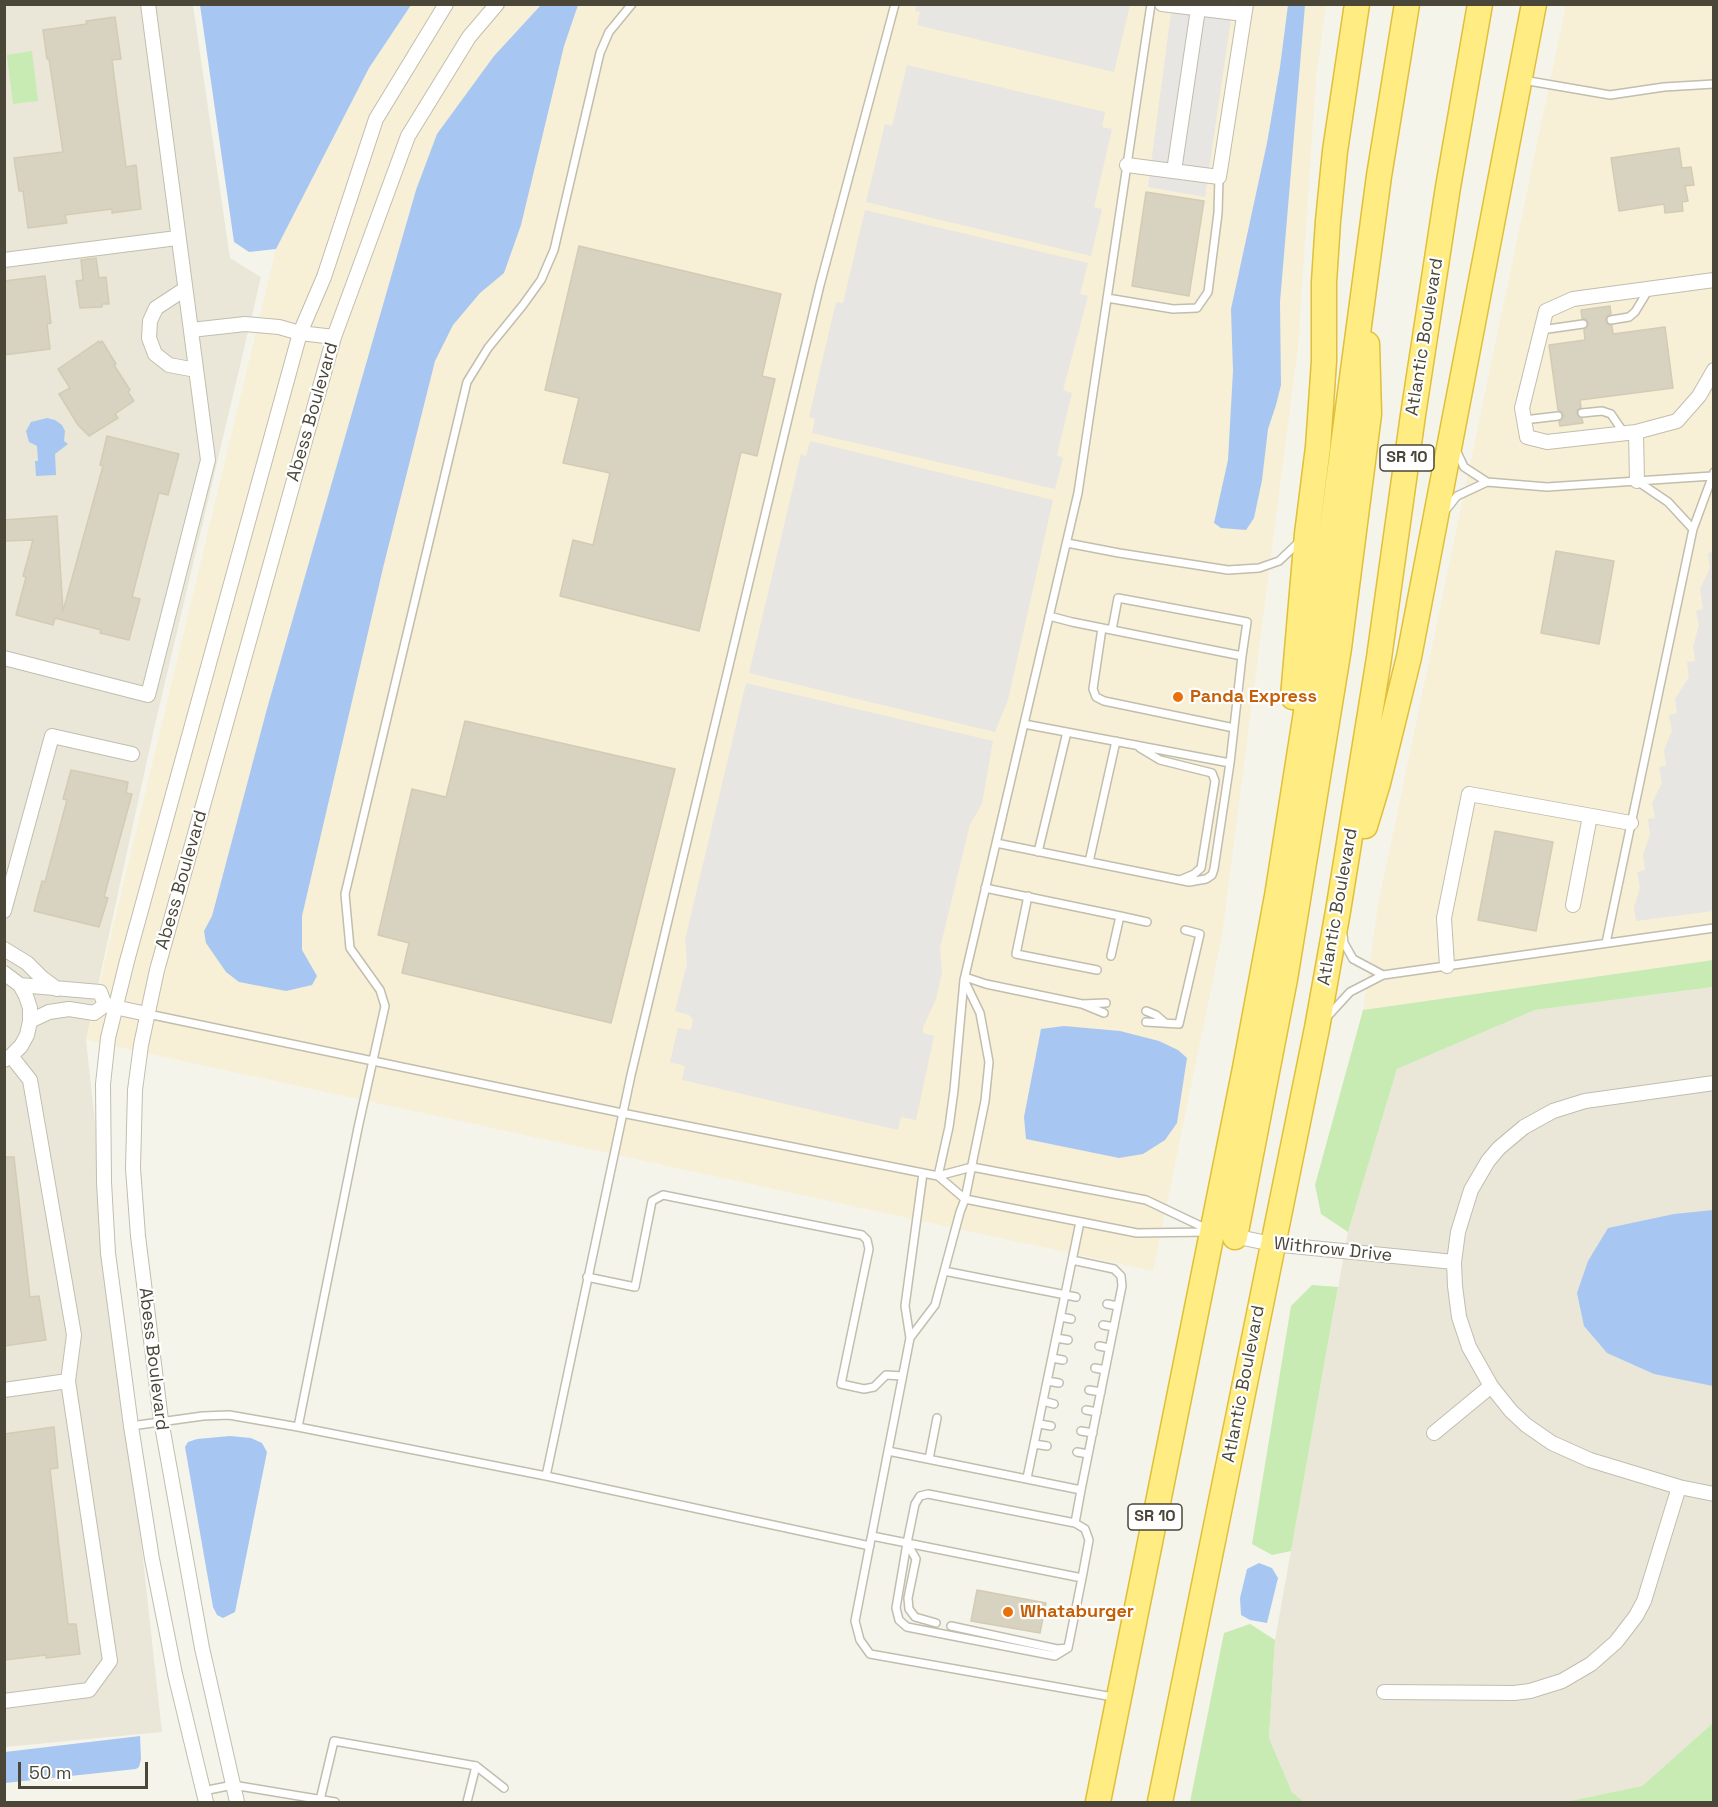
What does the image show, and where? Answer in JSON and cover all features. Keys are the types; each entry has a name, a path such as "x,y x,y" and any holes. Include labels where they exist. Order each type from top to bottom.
{"highway":[{"path":"1276,896 1307,534 1320,425 1328,221 1335,151 1357,4"},
{"name":"SR 10","path":"1098,1803 1119,1698 1224,1234 1315,655 1364,278 1407,4"},
{"name":"Atlantic Boulevard","path":"1160,1803 1317,1028 1338,911 1379,658 1446,199 1480,4"},
{"path":"1338,911 1378,783 1410,657 1534,4"},
{"path":"1224,1234 1285,979 1339,648 1369,414 1364,278"}],"street":[{"path":"4,658 148,695 208,460 148,4"},
{"name":"Abess Boulevard","path":"205,1797 172,1663 152,1558 131,1426 108,1253 104,1182 103,1084 110,1006 300,333 324,278 376,119 446,4"},
{"name":"Abess Boulevard","path":"237,1803 202,1648 161,1420 138,1236 133,1168 135,1090 147,1014 157,970 334,337 408,136 469,37 497,4"},
{"path":"1127,165 1219,177 1245,9 1198,9 1162,4"},
{"path":"1174,171 1198,9"},
{"path":"4,260 177,238"},
{"path":"1713,280 1573,299 1546,311 1522,408 1527,437 1547,442 1630,433 1677,421 1699,396 1713,370"},
{"path":"185,289 156,308 150,321 148,338 155,354 169,365 196,370"},
{"path":"191,330 245,324 279,327 300,333 334,337"},
{"path":"1630,433 1637,481"},
{"path":"4,911 52,736 132,754"},
{"path":"1447,966 1444,918 1469,794 1631,823"},
{"path":"1573,905 1590,816"},
{"path":"4,949 27,963 42,978 57,988"},
{"path":"4,973 20,986 30,1008 27,1035 21,1047 8,1058 30,1080 74,1335 68,1381 110,1661 89,1690 4,1701"},
{"path":"20,986 100,992 110,1006"},
{"path":"30,1022 48,1012 69,1009 94,1013 110,1006 147,1014"},
{"path":"1713,1083 1585,1101 1553,1111 1524,1127 1499,1148 1488,1161 1471,1190 1458,1232 1454,1262 1459,1317 1469,1347 1491,1386 1519,1418 1552,1443 1590,1460 1713,1494"},
{"name":"Withrow Drive","path":"1224,1234 1272,1244 1454,1262"},
{"path":"4,1390 68,1381"},
{"path":"1434,1433 1491,1386"},
{"path":"1384,1692 1497,1694 1522,1692 1562,1681 1591,1664 1604,1654 1626,1630 1644,1601 1679,1486"}],"lane":[{"path":"298,1427 385,1006 380,990 350,948 345,894 467,382 488,348 541,280 554,250 600,53 609,32 632,4"},
{"path":"546,1476 622,1113 820,285 895,4"},
{"path":"938,1176 949,1127 954,1090 964,978 1078,493 1151,4"},
{"path":"1520,79 1610,95 1664,87 1713,84"},
{"path":"1107,298 1173,309 1197,308 1208,292 1218,213 1219,177"},
{"path":"1611,320 1629,317 1635,312 1649,289"},
{"path":"1541,330 1583,324"},
{"path":"1582,413 1602,411 1611,414 1630,433"},
{"path":"1524,420 1558,416"},
{"path":"1451,436 1464,467 1487,482 1547,487 1713,474 1693,529 1606,943"},
{"path":"1637,481 1668,502 1693,529"},
{"path":"1434,525 1457,496 1487,482"},
{"path":"1067,543 1209,568 1244,570 1279,561 1307,534"},
{"path":"996,843 1180,880 1199,882 1212,875 1230,763 1247,622 1118,598 1112,630"},
{"path":"1049,616 1242,656"},
{"path":"1102,628 1093,689 1096,697 1104,701 1234,728"},
{"path":"1024,724 1230,763"},
{"path":"1038,852 1067,732"},
{"path":"1089,862 1116,741"},
{"path":"1136,745 1161,760 1212,773 1215,781 1201,868 1180,880"},
{"path":"985,888 1147,922"},
{"path":"1028,896 1016,954 1097,970"},
{"path":"1338,911 1344,943 1353,959 1383,975"},
{"path":"1111,956 1120,916"},
{"path":"1317,1028 1350,993 1383,975 1713,928"},
{"path":"1146,1022 1179,1024 1200,934 1185,930"},
{"path":"964,978 1082,1004 1104,1012"},
{"path":"910,1338 935,1305 965,1199 985,1101 989,1062 981,1014 964,978"},
{"path":"1082,1004 1106,1003"},
{"path":"1146,1011 1156,1015 1164,1022"},
{"path":"147,1014 938,1176 972,1167 1146,1200 1224,1234"},
{"path":"923,1173 905,1306 910,1338 855,1621 860,1640 870,1654 1119,1698"},
{"path":"938,1176 965,1199 1137,1233 1224,1234"},
{"path":"587,1277 635,1287 652,1201 663,1195 862,1234 867,1240 869,1249 841,1384 864,1389 874,1387 886,1375 902,1376"},
{"path":"1027,1478 1080,1222"},
{"path":"1072,1260 1114,1269 1120,1276 1122,1286 1075,1523"},
{"path":"944,1271 1076,1297"},
{"path":"1107,1304 1118,1306"},
{"path":"1061,1317 1071,1319"},
{"path":"1102,1325 1114,1327"},
{"path":"1056,1338 1068,1340"},
{"path":"1099,1346 1110,1348"},
{"path":"1052,1358 1063,1360"},
{"path":"1095,1368 1105,1370"},
{"path":"1047,1381 1059,1383"},
{"path":"1089,1389 1101,1392"},
{"path":"1043,1401 1054,1404"},
{"path":"1086,1410 1097,1412"},
{"path":"131,1426 161,1420 229,1415 546,1476 870,1546"},
{"path":"929,1459 937,1418"},
{"path":"1039,1424 1051,1426"},
{"path":"1082,1431 1092,1433"},
{"path":"1035,1444 1047,1446"},
{"path":"888,1451 1081,1490"},
{"path":"1077,1452 1088,1454"},
{"path":"928,1494 1075,1523 1085,1529 1089,1540 1068,1648 1055,1656 907,1627 899,1620 896,1608 907,1543 915,1504 920,1496 928,1494"},
{"path":"872,1536 1082,1578"},
{"path":"907,1543 916,1559 908,1598 909,1610 915,1617 936,1623"},
{"path":"951,1626 1057,1648 1068,1648"},
{"path":"320,1800 334,1741 476,1766 504,1788"},
{"path":"468,1803 476,1766"},
{"path":"205,1797 233,1785 335,1803"}],"shaded area":[{"path":"917,4 1130,5 1114,72 917,25 920,12 915,11"},
{"path":"5,5 193,5 230,258 261,277 153,733 86,1040 162,1732 5,1747"},
{"path":"411,5 1326,5 1316,78 1298,346 1222,935 1153,1271 86,1040 276,249 369,68"},
{"path":"1172,5 1233,5 1205,197 1148,187"},
{"path":"1566,5 1713,5 1713,960 1363,1010 1378,906"},
{"path":"907,65 1105,112 1102,127 1112,129 1094,207 1102,209 1091,256 866,202 885,124 892,126"},
{"path":"865,210 1088,263 1080,294 1088,296 1063,390 1072,393 1057,455 1063,458 1055,489 812,433 815,419 809,417 836,302 843,303"},
{"path":"810,441 1053,500 1008,700 995,732 749,673 801,454 806,456"},
{"path":"1713,552 1713,911 1636,921 1634,908 1640,887 1637,872 1645,870 1643,855 1650,834 1648,819 1655,818 1652,803 1662,783 1659,767 1666,766 1664,750 1672,731 1669,715 1677,713 1675,699 1689,677 1687,662 1695,661 1693,647 1699,625 1696,611 1703,609 1700,589 1710,568 1708,553"},
{"path":"746,683 993,741 982,804 970,824 940,948 942,972 936,999 923,1027 923,1033 934,1036 916,1120 901,1117 898,1130 682,1080 685,1066 670,1062 678,1028 691,1030 693,1020 689,1015 675,1011 687,964 685,940"},
{"path":"1713,987 1713,1723 1642,1786 1565,1802 1304,1802 1292,1792 1269,1738 1275,1640 1348,1232 1397,1069 1535,1010"}],"green space":[{"path":"32,51 38,101 13,104 7,55"},
{"path":"1713,960 1713,987 1535,1010 1397,1069 1348,1232 1321,1214 1315,1185 1363,1010"},
{"path":"1312,1285 1338,1287 1291,1551 1272,1555 1252,1544 1291,1306"},
{"path":"1250,1624 1275,1640 1269,1738 1292,1792 1304,1802 1190,1802 1224,1633"},
{"path":"1713,1723 1713,1802 1565,1802 1642,1786"}],"water":[{"path":"200,5 411,5 369,68 276,249 249,252 234,242"},
{"path":"541,5 578,5 564,46 521,225 504,273 480,293 453,325 435,361 383,568 302,916 302,950 317,976 312,985 286,991 239,982 226,972 206,943 204,931 212,916 268,705 416,190 437,134 494,56"},
{"path":"1288,5 1305,5 1280,302 1281,385 1268,429 1262,480 1254,518 1246,530 1221,528 1214,523 1228,460 1233,371 1231,309 1267,143"},
{"path":"47,418 62,425 65,431 64,441 68,444 55,454 56,475 36,476 37,446 29,442 26,431 31,422"},
{"path":"1064,1026 1120,1031 1159,1041 1178,1050 1187,1058 1177,1123 1165,1140 1143,1154 1119,1158 1026,1139 1024,1117 1041,1029"},
{"path":"1713,1210 1713,1386 1654,1374 1607,1353 1584,1326 1577,1293 1588,1261 1608,1228 1674,1214"},
{"path":"230,1436 251,1438 262,1443 267,1452 235,1612 223,1618 217,1615 213,1607 185,1447 188,1442 197,1439"},
{"path":"1259,1563 1272,1568 1278,1578 1267,1623 1250,1620 1241,1615 1240,1598 1247,1569"},
{"path":"140,1736 141,1759 136,1769 5,1783 5,1752"}],"building":[{"path":"115,17 121,59 112,60 126,167 136,165 141,209 112,213 112,209 65,215 67,223 28,228 23,191 19,191 14,158 63,152 43,30 87,24 86,21"},
{"path":"1679,148 1682,168 1691,167 1694,185 1685,186 1688,201 1682,202 1683,211 1665,213 1664,204 1619,211 1611,158"},
{"path":"1146,192 1204,201 1189,296 1132,286"},
{"path":"579,246 781,294 762,376 775,379 757,456 741,452 699,631 560,596 573,540 593,545 610,473 563,463 579,398 545,390"},
{"path":"96,258 99,278 106,277 109,304 102,304 102,307 80,308 76,281 83,280 81,260"},
{"path":"45,276 51,323 47,324 50,349 4,355 4,281"},
{"path":"1610,306 1611,314 1605,320 1612,326 1613,334 1665,327 1673,388 1580,400 1581,408 1577,410 1577,414 1583,423 1560,426 1559,422 1564,416 1558,410 1549,345 1585,340 1584,330 1589,324 1582,318 1581,310"},
{"path":"99,341 100,343 102,341 116,364 114,365 130,390 128,392 134,401 115,414 118,418 89,436 78,425 59,394 70,388 58,369"},
{"path":"107,436 179,454 168,495 159,493 132,597 140,599 129,640 55,618 53,625 16,615 33,540 4,541 4,520 57,516 63,611 103,466 100,465"},
{"path":"1556,551 1614,561 1599,644 1541,633"},
{"path":"465,721 675,769 611,1023 402,973 409,943 378,935 412,789 446,797"},
{"path":"71,770 128,782 126,793 132,794 104,897 108,898 99,927 34,911 42,881 45,882 67,800 63,799"},
{"path":"1495,831 1553,842 1536,931 1478,920"},
{"path":"4,1157 14,1157 30,1297 39,1296 46,1340 4,1346"},
{"path":"54,1427 58,1468 50,1469 68,1624 76,1624 80,1654 4,1660 4,1434"},
{"name":"Whataburger","path":"977,1590 1046,1603 1040,1633 971,1621"}],"place":[{"name":"Panda Express","path":"1178,697"},
{"name":"Whataburger","path":"1008,1612"}]}
